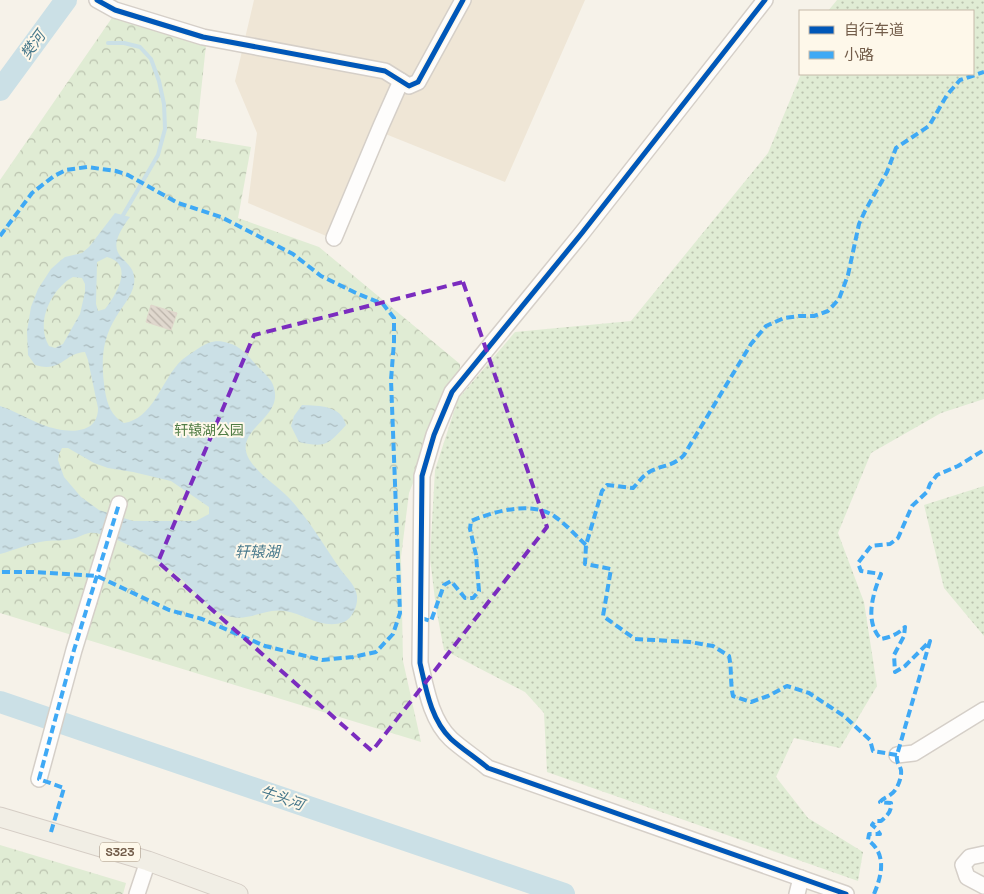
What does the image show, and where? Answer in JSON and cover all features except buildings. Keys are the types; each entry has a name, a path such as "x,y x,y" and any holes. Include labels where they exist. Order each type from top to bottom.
{"main road":[{"name":"S323","path":"0,816 148,861 238,894"}],"street":[{"path":"97,0 114,10 203,37 385,71 409,86 418,82 463,0"},
{"path":"765,0 582,233 452,392 434,435 422,476 420,663 435,717 450,738 488,768 846,894"},
{"path":"334,238 401,81"},
{"path":"41,772 67,676 119,504"},
{"path":"896,755 914,753 984,710"},
{"path":"984,854 970,857 964,865 967,877 984,886"},
{"path":"138,894 148,861"},
{"path":"797,894 801,878"}],"highlighted area":[{"path":"463,282 547,527 372,751 158,562 254,335"}],"shaded area":[{"path":"254,0 585,0 505,182 383,133 331,238 248,203 257,133 235,81"}],"green space":[{"path":"837,0 984,0 984,399 941,413 871,453 838,533 864,602 877,686 840,748 794,738 776,777 808,818 863,852 858,881 547,772 544,713 525,692 444,650 436,608 430,558 435,470 458,399 515,332 631,321 768,153 801,75 974,75 974,10 829,10"},
{"name":"轩辕湖公园","path":"116,12 207,36 196,138 251,147 238,218 319,247 460,364 460,386 443,408 409,493 401,557 403,661 421,742 0,613 0,180"},
{"path":"984,486 984,636 944,588 924,505"},
{"path":"0,845 126,883 123,894 0,894"}],"water":[{"name":"轩辕湖","path":"115,213 130,217 120,232 117,251 131,267 134,274 134,284 129,297 111,326 103,353 105,391 113,414 124,423 142,415 149,408 178,364 188,355 206,344 216,341 224,342 237,347 245,353 272,382 275,400 271,410 250,435 246,444 247,455 255,467 297,507 353,585 357,596 357,603 347,620 336,624 321,623 277,610 241,618 225,615 211,607 181,578 158,561 120,541 97,533 89,533 69,540 40,542 0,554 0,406 43,425 60,430 69,431 86,428 96,418 98,408 85,352 78,353 57,365 44,367 35,365 28,355 27,331 31,307 38,289 51,269 65,257 82,253 89,247","holes":["107,257 120,266 121,280 114,296 105,309 98,311 96,304 97,262","73,277 82,278 85,284 85,292 80,314 63,344 55,348 49,346 45,337 45,317 52,298 65,282","62,448 68,448 94,463 108,468 171,481 209,507 209,514 196,521 133,521 99,510 81,497 64,477 58,460"]},
{"path":"302,405 323,406 335,410 343,418 346,425 330,441 321,445 299,442 291,426 294,416"}],"waterway":[{"name":"樊河","path":"0,90 66,0"},
{"path":"108,43 124,43 140,47 151,59 159,81 164,104 165,129 158,155 122,217"},
{"name":"牛头河","path":"0,702 564,894"}],"marked path":[{"path":"897,755 873,751 870,740 844,716 809,693 787,686 751,702 733,696 729,656 713,646 690,642 635,639 603,616 611,569 585,564 586,545 602,491 607,485 633,488 648,473 672,463 684,455 751,344 766,326 784,318 814,316 828,311 839,299 848,275 859,224 887,172 896,148 929,126 947,95 960,80 984,72"},
{"path":"0,236 32,193 54,176 66,170 87,167 116,171 128,175 178,203 221,217 293,254 321,276 383,304 394,318 391,380 400,613 393,634 376,652 353,657 322,660 265,646 202,619 169,610 97,576 0,572"},
{"path":"874,894 881,872 881,865 878,852 868,840 869,834 880,834 872,825 875,821 881,821 890,811 891,806 891,803 880,802 893,793 900,780 901,770 897,761 897,755 930,641 905,666 895,672 894,655 904,636 905,627 900,632 881,639 876,632 871,616 873,598 881,574 861,571 858,563 871,546 890,544 898,538 912,506 927,492 937,475 958,466 984,450"},
{"path":"51,832 64,788 39,779 74,650 119,504"},
{"path":"421,618 431,621 444,585 451,581 465,598 473,598 479,591 476,555 470,529 471,521 513,509 524,508 545,511 567,526 586,545"}],"cycle path":[{"path":"97,0 115,10 203,37 385,71 409,86 418,82 463,0"},
{"path":"765,0 582,233 452,392 434,435 422,476 420,663 430,704 444,731 451,739 488,768 846,894"}]}
